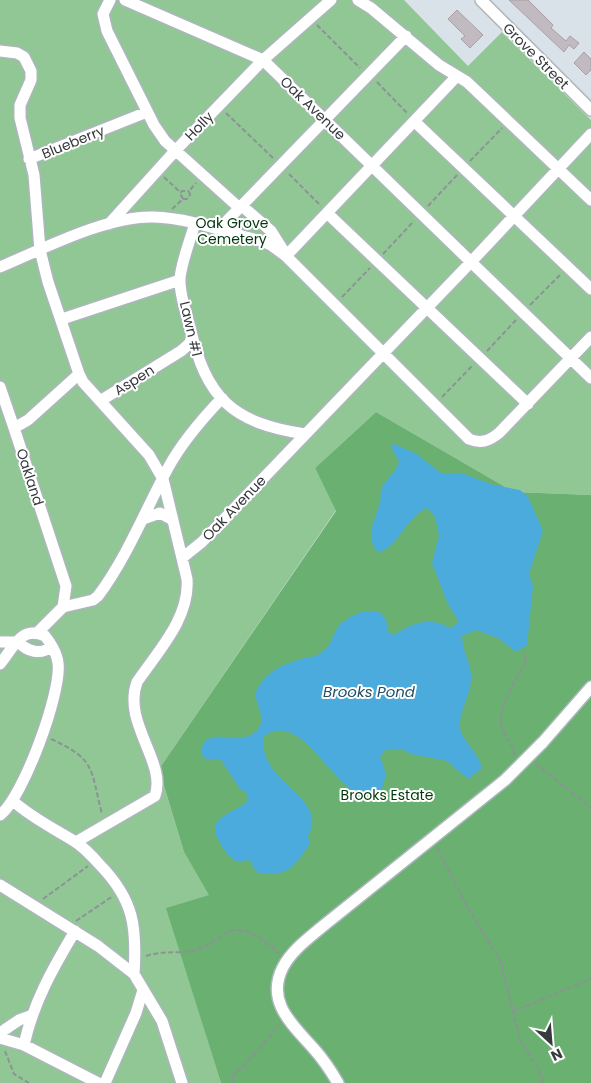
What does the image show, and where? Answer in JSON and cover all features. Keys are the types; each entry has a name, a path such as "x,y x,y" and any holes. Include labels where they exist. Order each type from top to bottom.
{"street":[{"path":"108,224 175,151 154,125 107,31 102,14 110,0"},
{"name":"Oak Avenue","path":"124,0 263,60 591,378"},
{"name":"Holly","path":"286,256 271,232 242,206 235,204 175,151 263,60 331,0"},
{"path":"358,0 406,36 439,65 468,82 591,200"},
{"name":"Grove Street","path":"482,0 591,110"},
{"path":"218,230 324,118 406,36"},
{"path":"0,51 17,53 24,57 31,71 31,80 20,105 20,118 29,159"},
{"path":"286,256 457,76"},
{"name":"Blueberry","path":"62,319 48,282 40,250 34,176 29,159 147,112"},
{"path":"415,122 591,289"},
{"name":"Oak Avenue","path":"182,558 202,542 428,308 591,134"},
{"path":"328,212 528,404"},
{"path":"0,267 108,224 132,218 164,218 195,223 271,245 286,256 469,438 477,442 493,438 591,337"},
{"name":"Lawn #1","path":"195,223 180,280 200,366 222,398 238,413 258,424 305,434"},
{"path":"62,319 180,280"},
{"name":"Aspen","path":"62,319 79,374 100,401 180,351 189,344 192,338"},
{"path":"14,428 28,420 79,374"},
{"name":"Oakland","path":"0,387 62,571 66,586 63,607"},
{"path":"38,632 63,607 93,600 98,596 121,560 163,479 189,436 222,398"},
{"path":"76,842 155,796 157,779 136,719 132,700 133,692 137,682 181,616 186,604 188,579 171,519 163,479 149,455 100,401"},
{"path":"143,519 160,513 171,519"},
{"path":"0,664 26,633 38,632 45,636 58,664 58,680 54,701 42,735 19,792 0,815"},
{"path":"0,642 19,642 22,646 39,652 51,647"},
{"path":"338,1083 316,1050 286,1017 280,1007 277,997 278,981 288,960 316,932 515,770 591,687"},
{"path":"13,801 47,827 76,842 115,880 130,907 135,925 134,974"},
{"path":"0,885 98,946 134,974 162,1021 182,1083"},
{"path":"24,1045 30,1016 71,929"},
{"path":"106,1083 136,1014 143,990"},
{"path":"0,1032 19,1020 30,1016"},
{"path":"2,1044 24,1045 98,1083"}],"path":[{"path":"310,18 367,75 382,86 415,122"},
{"path":"218,106 328,212"},
{"path":"334,304 509,121"},
{"path":"157,171 181,193 183,199"},
{"path":"164,218 183,199 190,195 190,191 203,176"},
{"path":"181,193 186,190 190,191"},
{"path":"435,404 568,267"},
{"path":"515,770 514,750 502,729 500,714 526,660 523,651"},
{"path":"42,735 84,756 92,772 105,826"},
{"path":"528,758 591,808"},
{"path":"432,837 468,908 501,962 507,980 512,1012 520,1040 539,1070 543,1083"},
{"path":"33,906 96,860"},
{"path":"71,929 122,891"},
{"path":"135,960 159,951 191,952 207,946 228,931 249,932 288,960"},
{"path":"512,1012 591,979"},
{"path":"233,1083 230,1077 241,1070 286,1017"},
{"path":"2,1044 14,1074 29,1083"}],"green space":[{"name":"Oak Grove Cemetery","path":"0,0 404,0 468,66 502,32 591,120 591,495 514,492 376,412 315,468 336,510 159,769 184,852 210,895 167,908 221,1083 0,1083"},
{"name":"Brooks Estate","path":"376,412 514,492 591,495 591,1083 221,1083 166,908 209,895 184,852 159,769 336,511 315,468"}],"water":[{"name":"Brooks Pond","path":"391,443 415,453 441,473 461,473 494,485 520,490 528,497 543,531 529,574 533,586 527,645 516,652 498,638 476,630 462,636 471,681 460,720 460,727 463,736 477,756 482,768 468,779 447,761 411,754 402,749 386,749 380,757 385,775 380,793 364,795 347,786 314,751 290,732 277,731 264,736 265,753 271,767 302,799 309,810 312,822 308,836 310,843 294,865 275,874 256,872 250,860 237,862 231,858 222,847 215,833 215,826 223,816 248,801 247,793 240,789 221,760 208,760 202,755 201,749 205,742 214,737 245,737 256,731 260,726 261,718 255,695 262,681 279,667 293,661 315,656 325,650 338,627 347,619 359,613 372,611 383,615 389,633 394,635 407,627 421,622 435,622 450,628 459,622 448,604 432,563 439,535 435,517 427,508 413,518 391,546 377,552 373,545 371,533 380,503 381,489 396,469 399,461 391,447"}],"building":[{"path":"509,0 528,0 553,25 551,28 566,41 570,36 579,43 574,49 569,45 564,52"},
{"path":"457,10 483,35 470,48 461,39 465,36 448,19"},
{"path":"584,52 591,59 591,70 586,75 574,63"}]}
